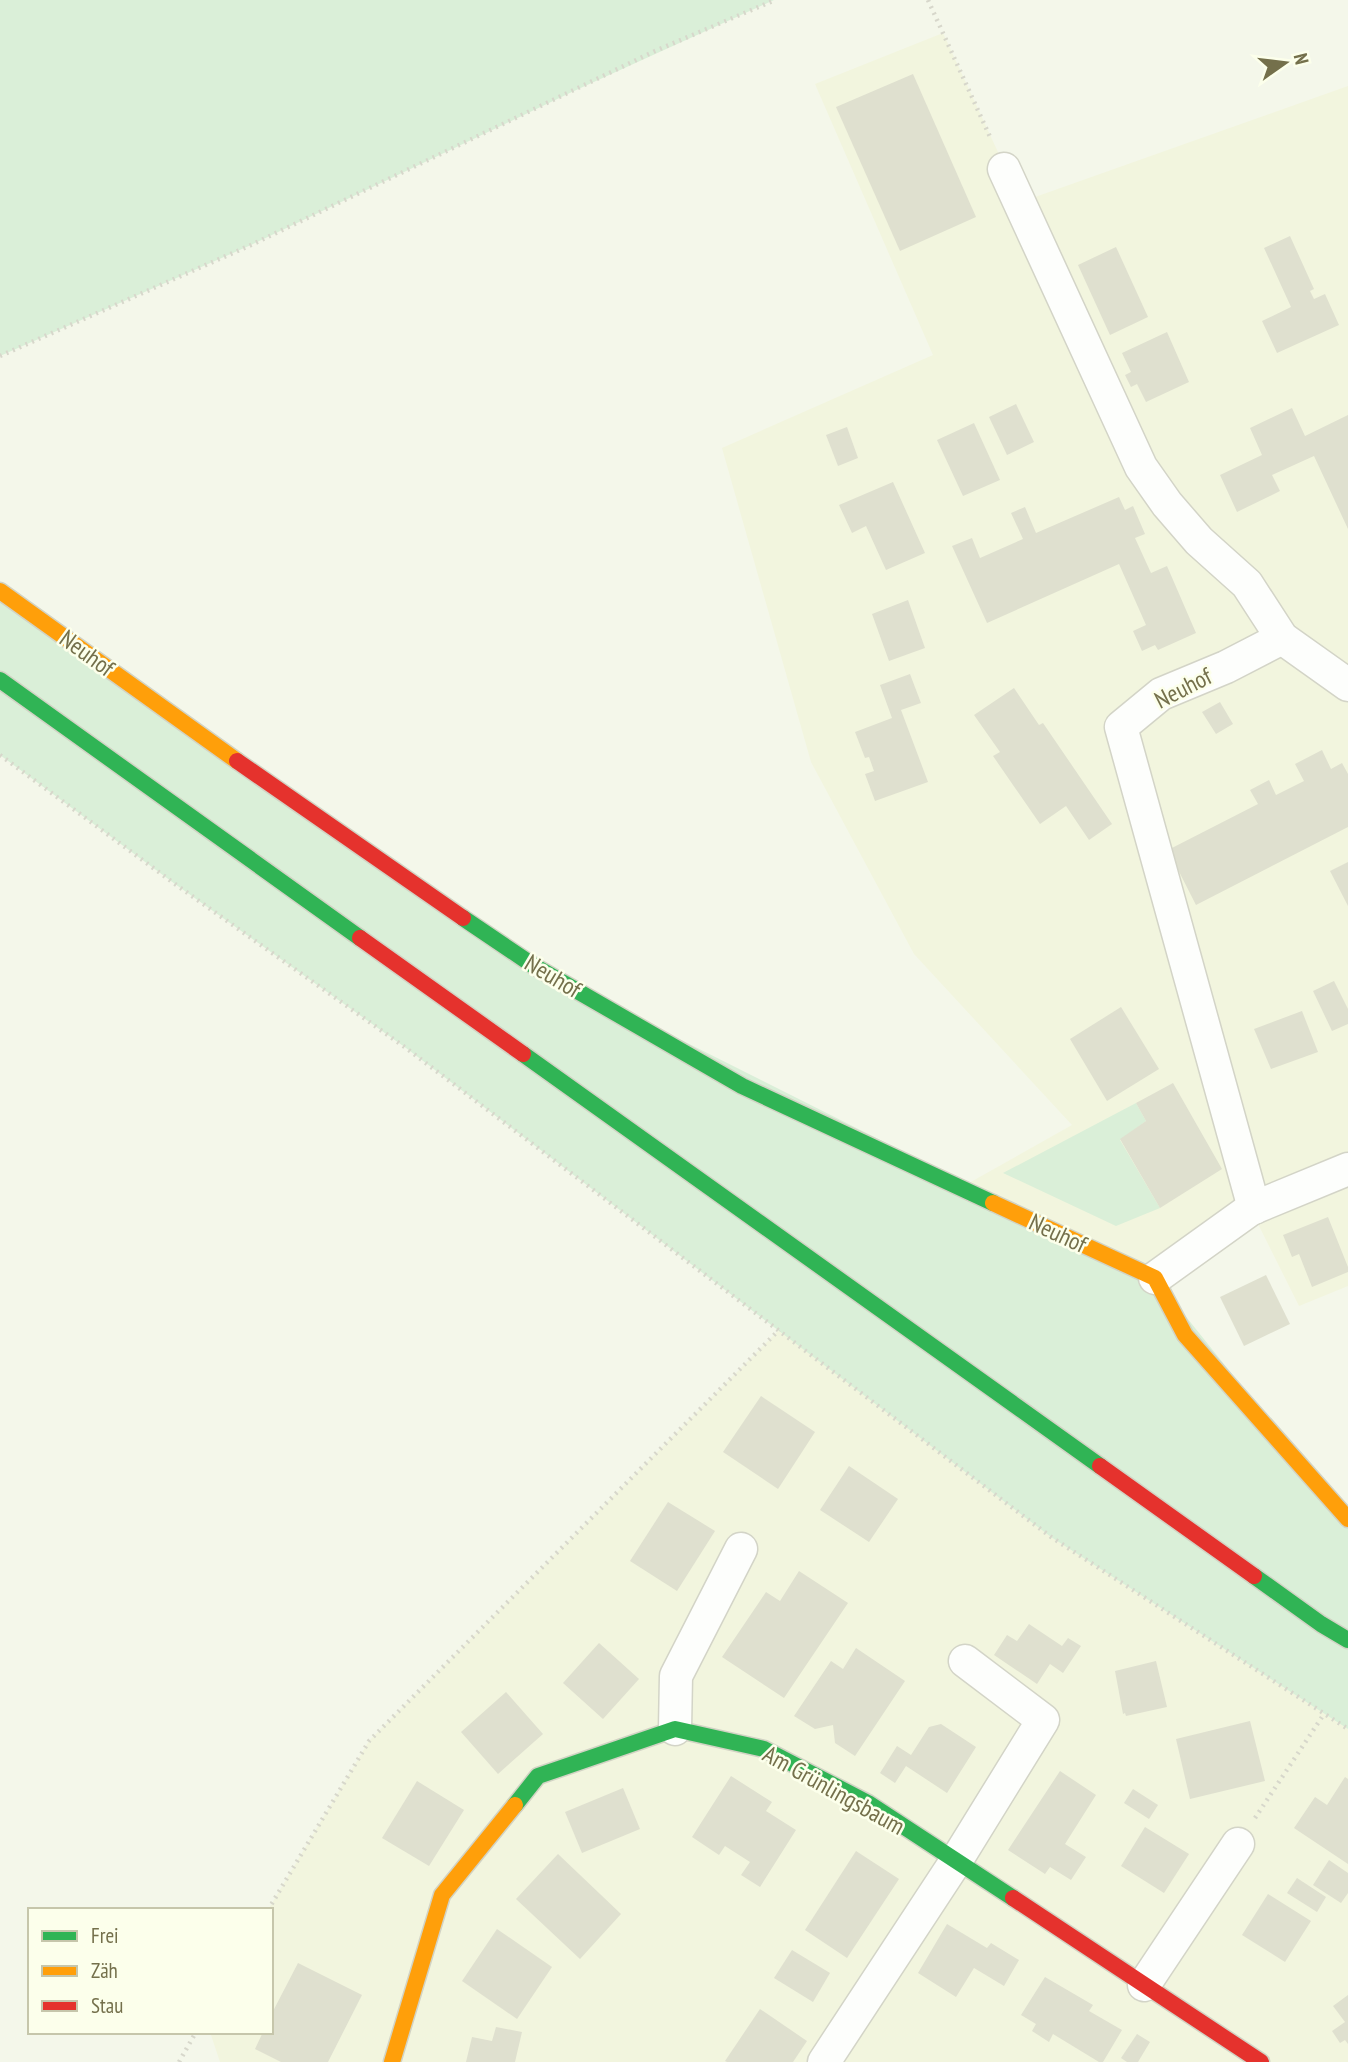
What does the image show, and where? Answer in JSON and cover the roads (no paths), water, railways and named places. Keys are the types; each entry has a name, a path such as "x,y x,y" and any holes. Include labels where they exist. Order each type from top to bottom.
{"street":[{"path":"1004,169 1035,231 1141,467 1167,505 1199,541 1247,584 1282,638 1348,685"},
{"name":"Neuhof","path":"0,591 331,828 534,966 742,1086 1155,1278"},
{"name":"Neuhof","path":"1254,1208 1121,727 1161,694 1226,667 1282,638"},
{"path":"0,680 1321,1624 1348,1640"},
{"path":"1348,1169 1254,1208 1155,1278 1185,1335 1348,1519"},
{"path":"391,2062 442,1895 538,1776 675,1729 676,1676 741,1549"},
{"path":"824,2062 956,1861 1043,1720 965,1661"},
{"name":"Am Grünlingsbaum","path":"675,1729 764,1749 868,1803 1261,2062"},
{"path":"1144,1985 1238,1844"}]}
